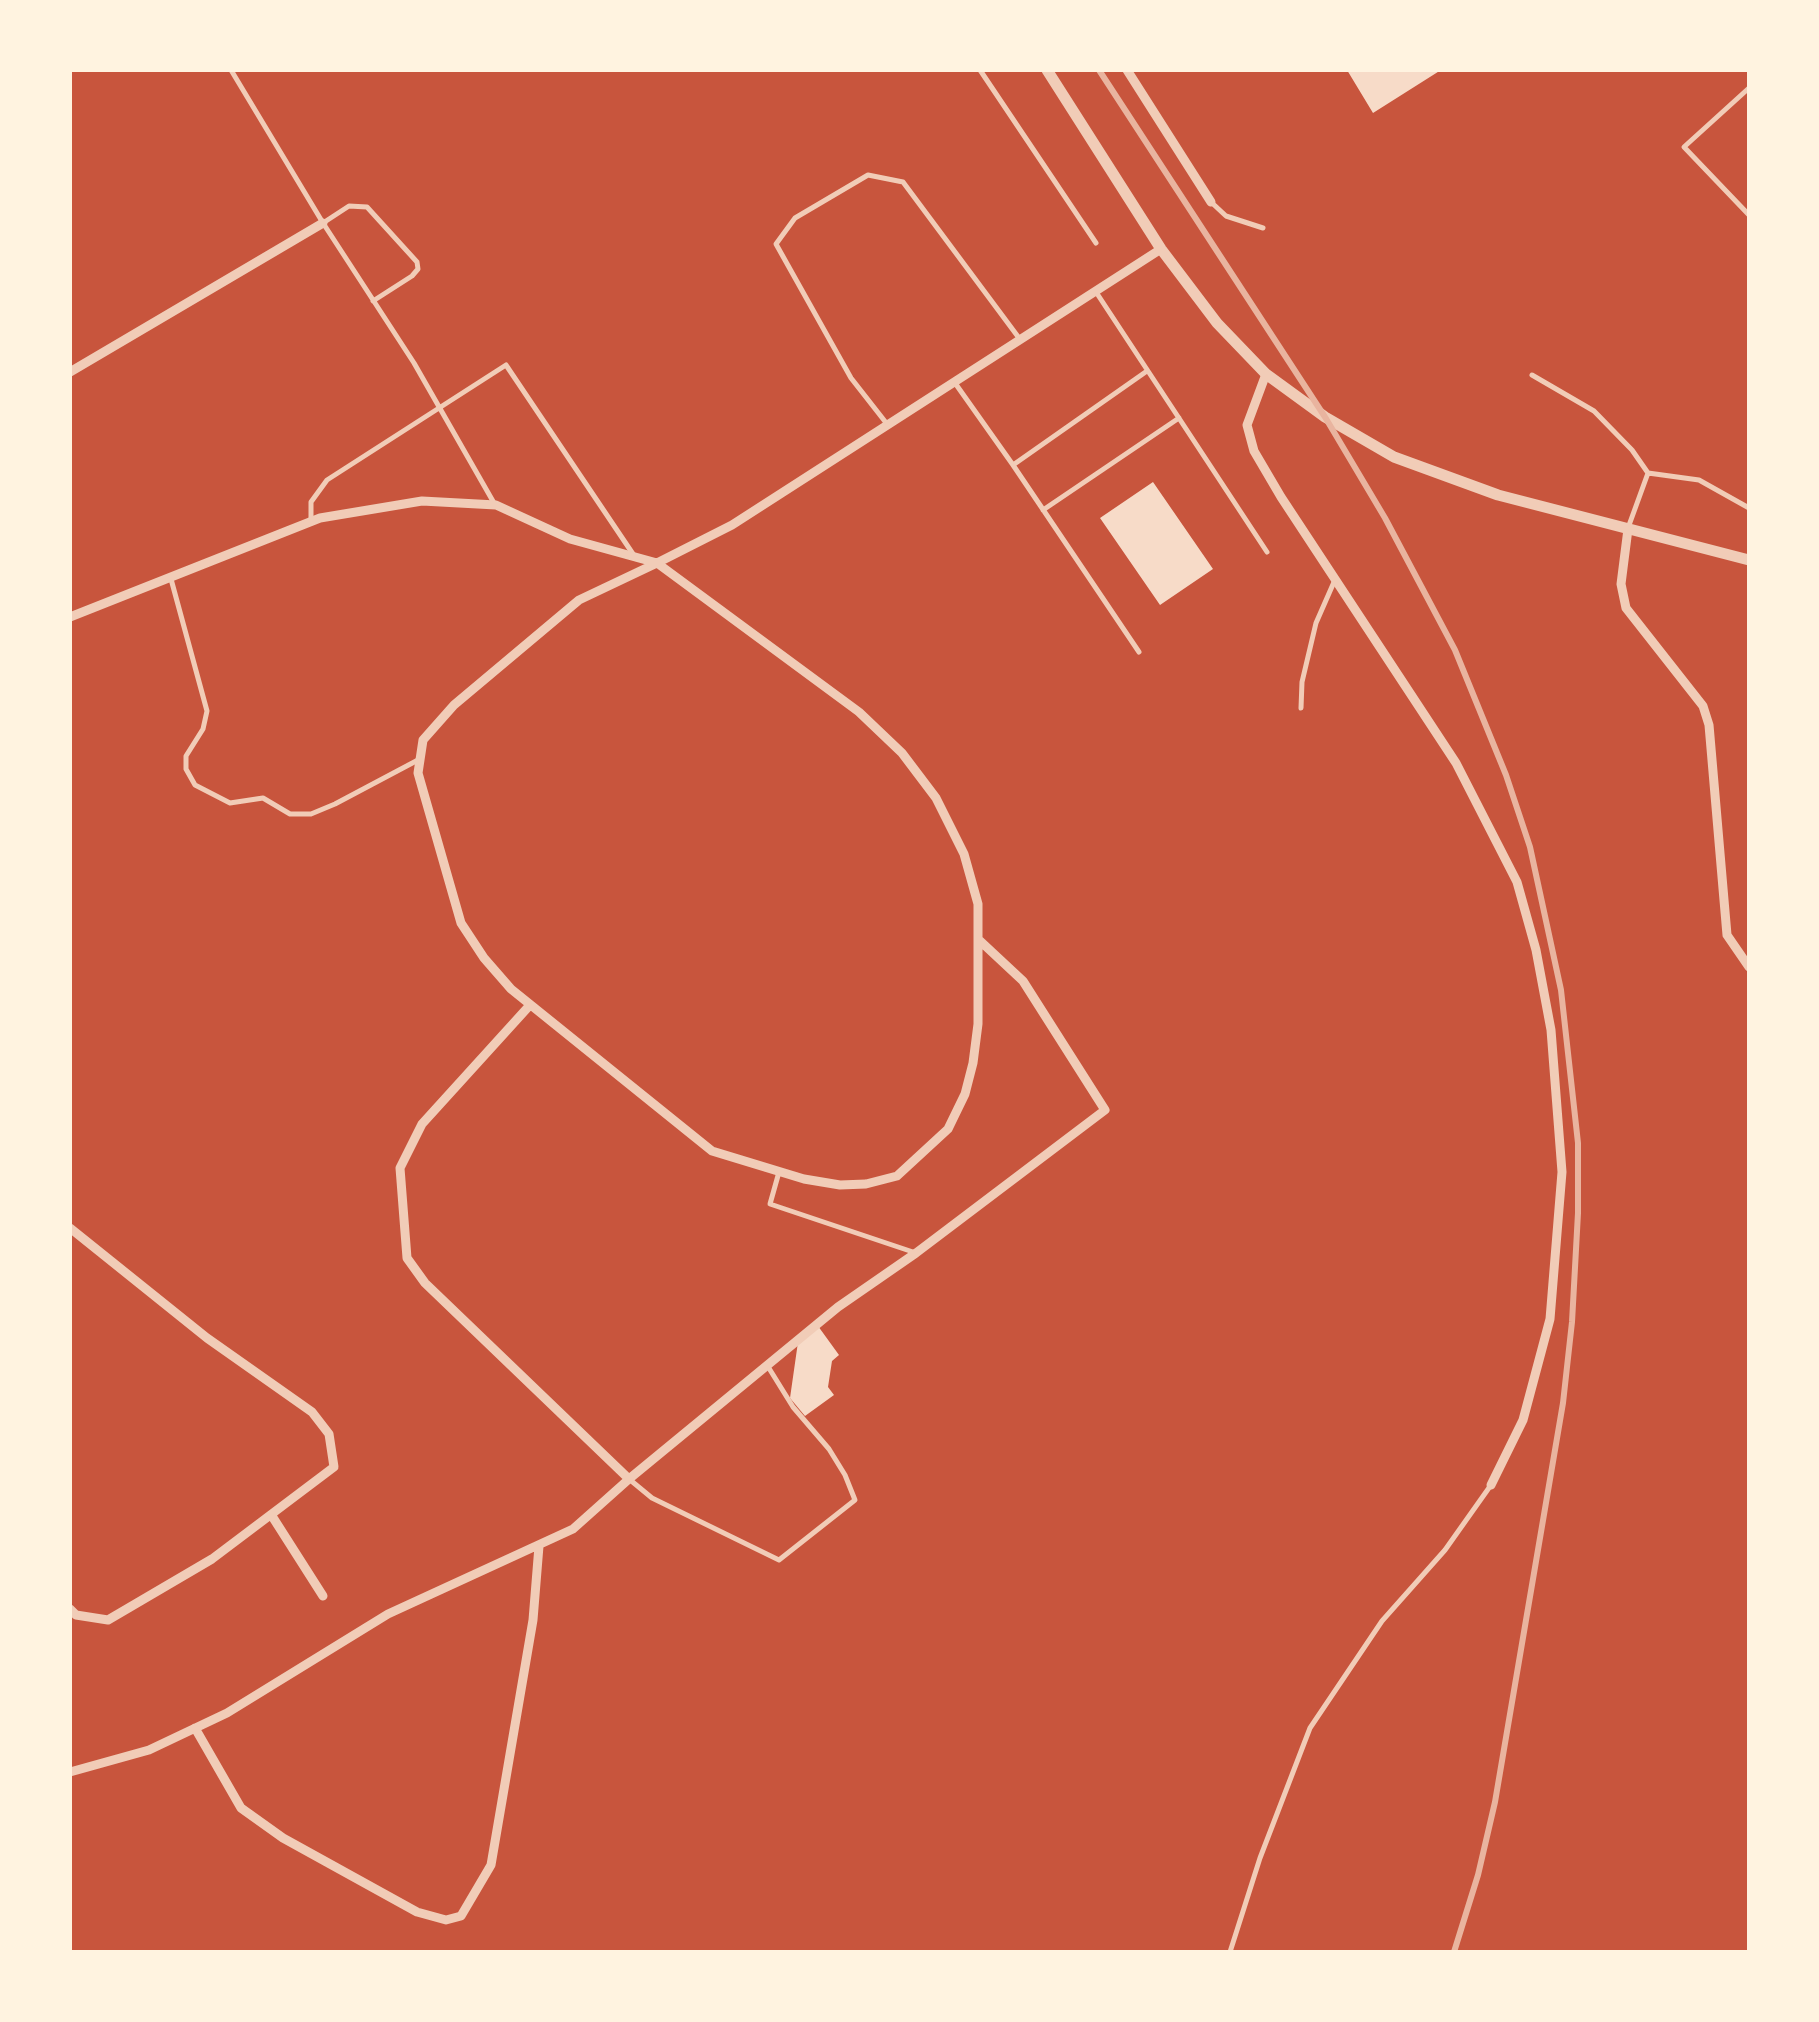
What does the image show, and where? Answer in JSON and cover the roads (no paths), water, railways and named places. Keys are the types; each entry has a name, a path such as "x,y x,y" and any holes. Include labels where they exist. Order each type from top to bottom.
{"street":[{"path":"1047,70 1161,249 1216,323 1266,374 1325,417 1394,457 1498,494 1749,560"},
{"path":"1127,70 1211,202"},
{"path":"70,372 322,222"},
{"path":"70,617 312,522 422,501 496,506 570,539 657,563 859,712 902,752 936,798 964,854 978,904 978,1024 974,1063 948,1129 897,1176 866,1184 840,1185 779,1172 712,1151 511,989 461,924 418,773 423,740 454,706 580,600 657,563 732,525 1161,249"},
{"path":"1266,374 1247,425 1254,450 1456,762 1516,882 1536,950 1551,1030 1562,1172 1550,1319 1523,1420 1491,1485"},
{"path":"1628,528 1621,584 1626,608 1702,706 1709,725 1728,935 1749,967"},
{"path":"70,1772 149,1750 195,1728 388,1614 573,1530 838,1307 1105,1110 1023,980 978,939"},
{"path":"530,1005 422,1124 414,1139 400,1168 407,1258 425,1283 629,1479"},
{"path":"70,1228 207,1338 312,1412 329,1434 334,1467 212,1559 108,1620 76,1615 70,1609"},
{"path":"272,1516 323,1596"},
{"path":"195,1728 241,1808 283,1838 417,1912 446,1920 461,1916 491,1865 534,1620 538,1546"}],"lane":[{"path":"231,70 496,506"},
{"path":"980,70 1096,243"},
{"path":"1749,88 1684,147 1749,214"},
{"path":"888,425 850,378 776,244 795,218 868,175 904,182 1020,340"},
{"path":"1211,202 1226,216 1264,228"},
{"path":"322,222 349,206 367,206 417,262 418,269 412,276 374,301"},
{"path":"1096,292 1267,552"},
{"path":"312,522 311,502 326,480 506,365 635,557"},
{"path":"1013,465 1148,371"},
{"path":"1532,375 1594,411 1632,450 1648,473 1700,480 1749,508"},
{"path":"955,382 1138,652"},
{"path":"1043,510 1180,418"},
{"path":"1628,528 1648,473"},
{"path":"171,577 207,711 203,729 186,756 186,769 195,785 230,803 263,798 290,814 310,814 420,758"},
{"path":"1301,708 1302,682 1316,624 1335,579"},
{"path":"779,1172 770,1204 916,1252"},
{"path":"629,1479 652,1498 779,1560 855,1500 830,1449 793,1407 767,1365"},
{"path":"1230,1952 1260,1858 1310,1728 1382,1621 1445,1550 1491,1485"}],"railway":[{"path":"1099,70 1325,417 1385,518 1455,650 1506,775 1530,847 1561,990 1578,1143 1572,1322 1563,1403 1495,1802 1454,1952"}]}
